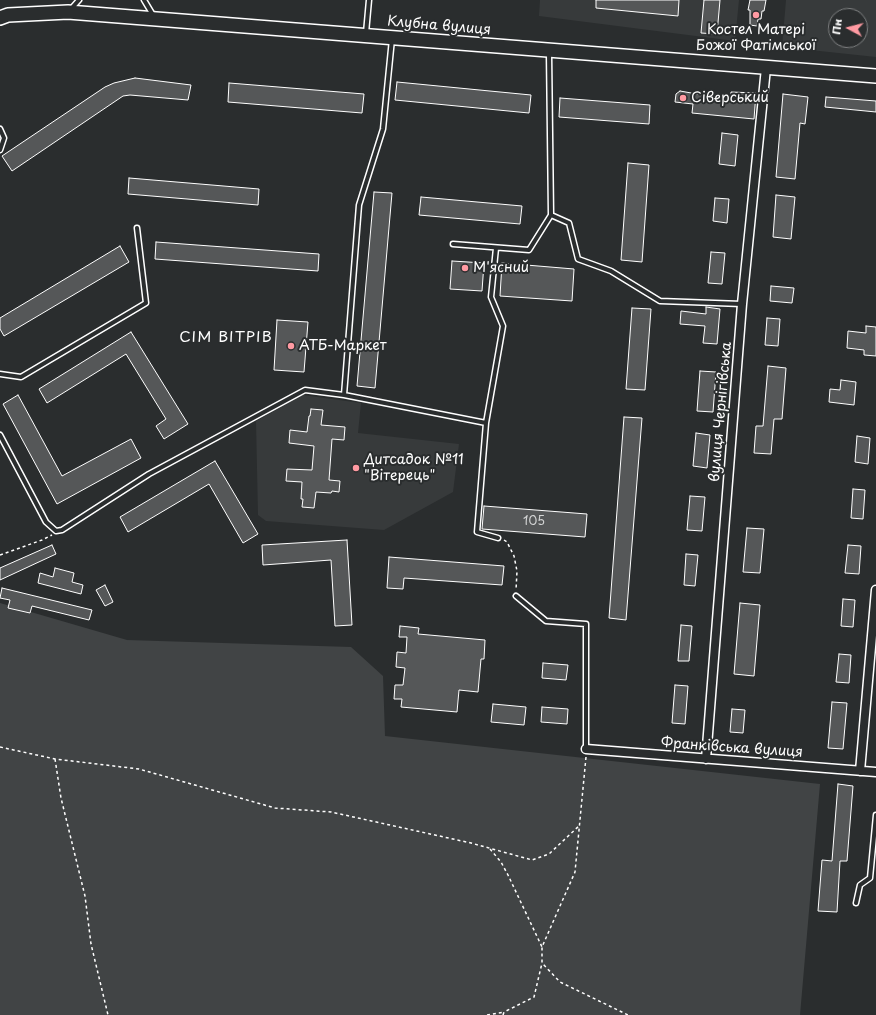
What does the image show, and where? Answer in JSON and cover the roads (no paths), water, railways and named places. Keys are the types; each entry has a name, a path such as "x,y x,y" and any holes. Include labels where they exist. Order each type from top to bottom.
{"main road":[{"name":"Клубна вулиця","path":"0,18 8,15 68,12 876,76"}],"street":[{"name":"вулиця Чернігівська","path":"706,759 742,304 766,68"},
{"path":"860,771 876,590"},
{"name":"Франківська вулиця","path":"586,749 876,772"}],"lane":[{"path":"68,12 79,0"},
{"path":"144,0 155,19"},
{"path":"366,36 369,0"},
{"path":"344,395 359,205 383,129 392,38"},
{"path":"453,244 529,250 551,215 550,51"},
{"path":"0,129 4,138 0,150"},
{"path":"551,215 569,224 578,259 611,271 660,301 742,304"},
{"path":"0,374 21,377 146,303 137,228"},
{"path":"496,248 491,297 503,326 486,423 477,532 498,538"},
{"path":"0,435 46,522 56,531 62,530 149,474 305,390 344,395 486,423"},
{"path":"516,596 546,621 586,624 586,749"},
{"path":"856,903 860,885 870,878 876,815"}],"place":[{"name":"Костел Матері Божої Фатімської","path":"756,15"},
{"name":"Сіверський","path":"683,98"},
{"name":"М'ясний","path":"465,268"},
{"name":"АТБ-Маркет","path":"291,346"},
{"name":"Дитсадок №11 \"Вітерець\"","path":"356,468"}],"district":[{"name":"СІМ ВІТРІВ","path":"226,338"}]}
